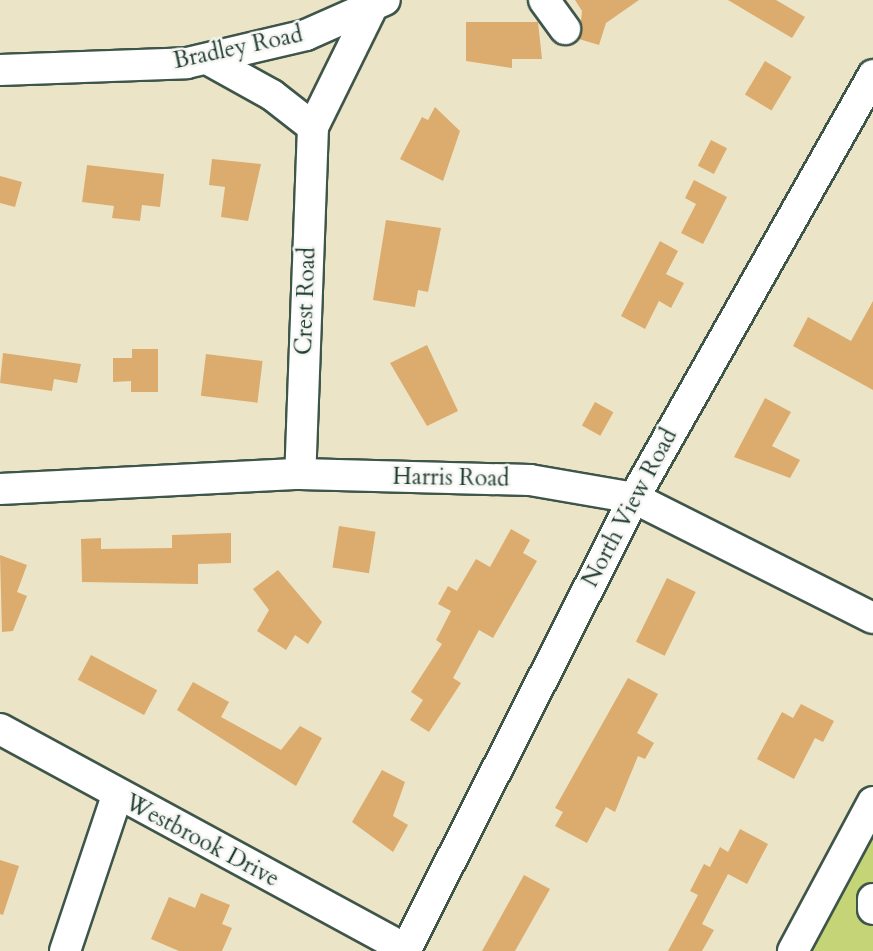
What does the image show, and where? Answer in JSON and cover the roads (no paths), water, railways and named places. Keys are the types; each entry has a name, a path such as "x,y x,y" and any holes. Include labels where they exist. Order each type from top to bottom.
{"street":[{"path":"544,0 565,29"},
{"name":"Bradley Road","path":"0,70 206,59 306,35 377,5"},
{"name":"Crest Road","path":"300,474 313,127 377,5"},
{"path":"206,59 272,95 313,127"},
{"name":"North View Road","path":"405,950 634,498 873,75"},
{"name":"Harris Road","path":"0,489 300,474 530,480 634,498 873,618"},
{"name":"Westbrook Drive","path":"0,729 117,796 405,950"},
{"path":"65,951 117,796"},
{"path":"793,951 873,802"},
{"path":"873,899 873,909"}]}
